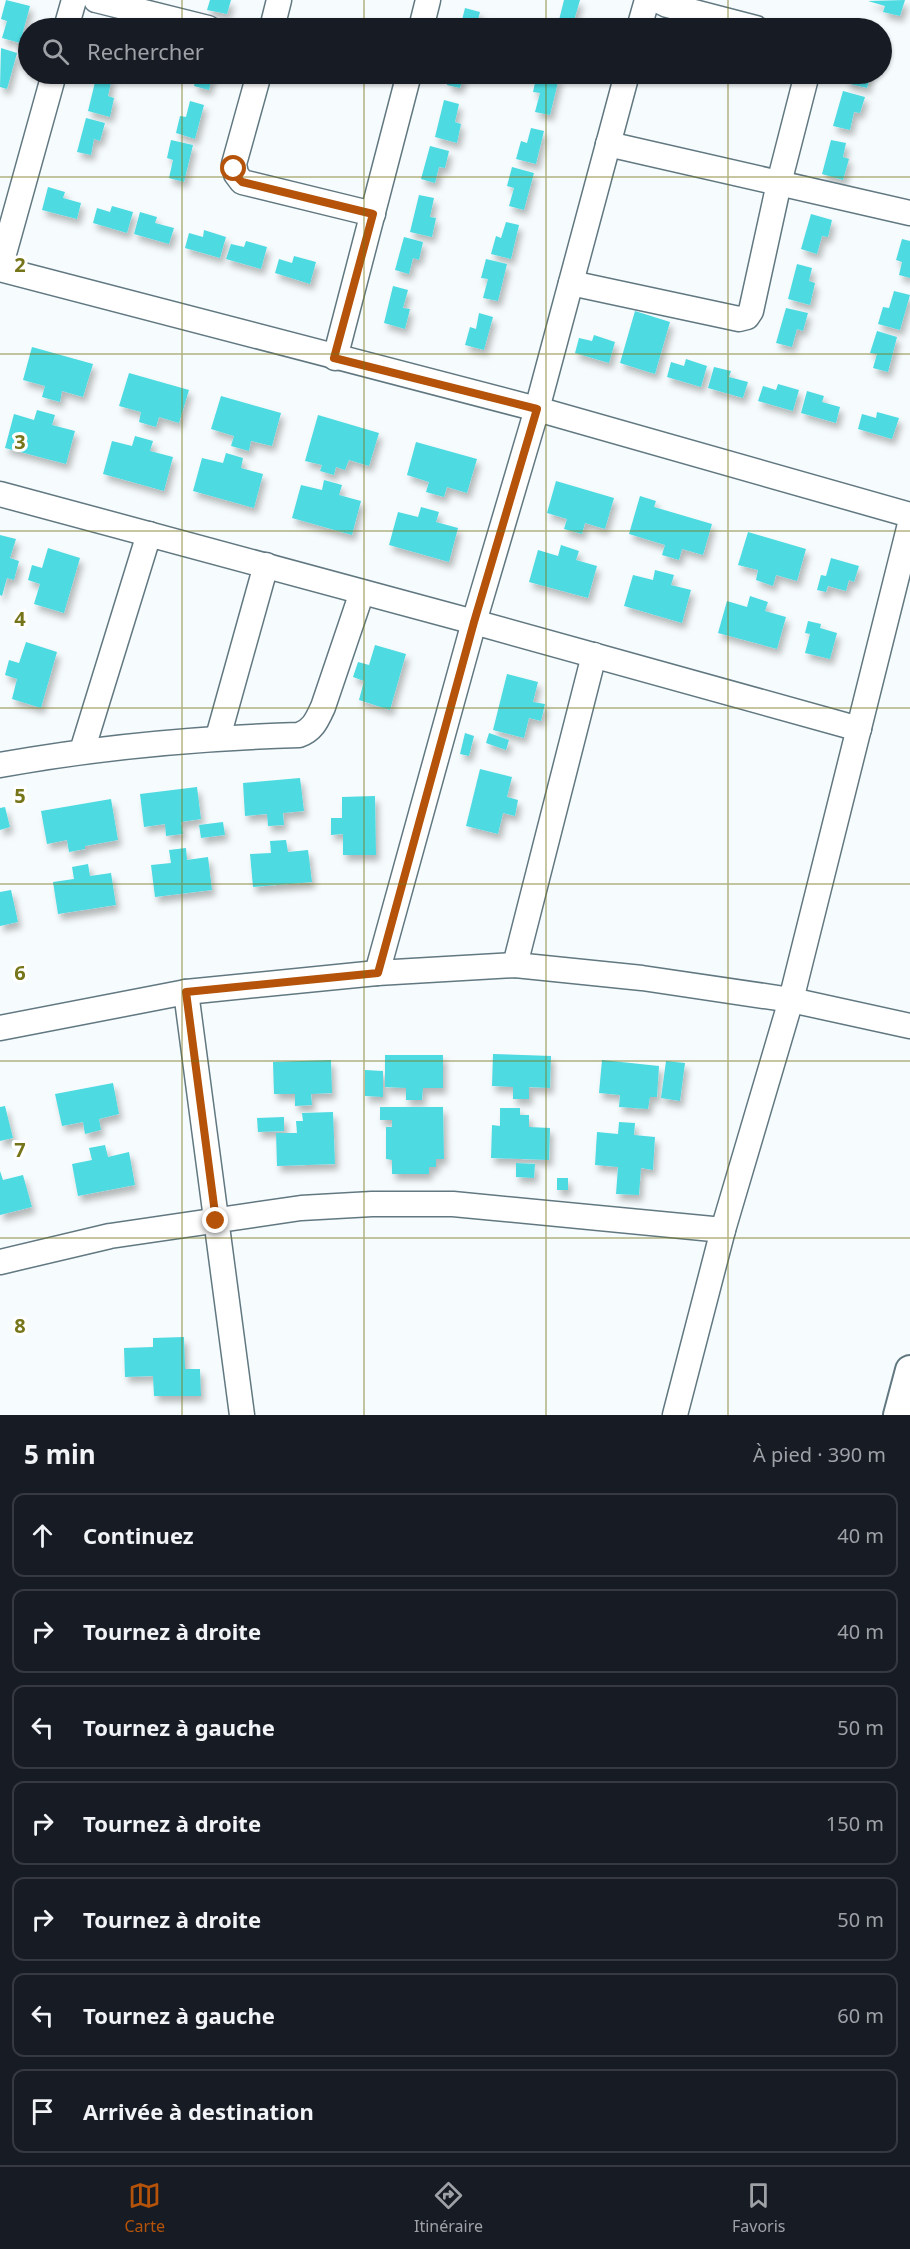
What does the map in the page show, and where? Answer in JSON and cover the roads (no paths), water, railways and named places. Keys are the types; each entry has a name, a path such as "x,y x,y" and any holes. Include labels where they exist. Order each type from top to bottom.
{"street":[{"path":"69,18 74,0"},
{"path":"96,0 168,18"},
{"path":"274,18 279,0"},
{"path":"424,18 428,0"},
{"path":"642,18 647,0"},
{"path":"657,0 667,5 717,18"},
{"path":"51,84 0,268 334,358 537,409 910,515"},
{"path":"256,84 234,164 238,178 242,182 373,214"},
{"path":"334,358 373,214 402,84"},
{"path":"378,973 474,622 537,409 624,84"},
{"path":"571,283 739,319 747,317 751,311 779,183 804,84"},
{"path":"608,144 910,213"},
{"path":"0,494 859,729"},
{"path":"675,1415 723,1230 791,1000 910,524"},
{"path":"82,752 149,534"},
{"path":"218,737 266,565"},
{"path":"0,765 82,752 218,737 299,735 311,729 323,707 362,592"},
{"path":"515,965 594,655"},
{"path":"0,1028 186,992 378,973 515,965 642,978 791,1000 910,1026"},
{"path":"186,992 242,1415"},
{"path":"0,1262 110,1236 301,1208 372,1204 453,1204 723,1230"},
{"path":"898,1415 910,1370"}]}
